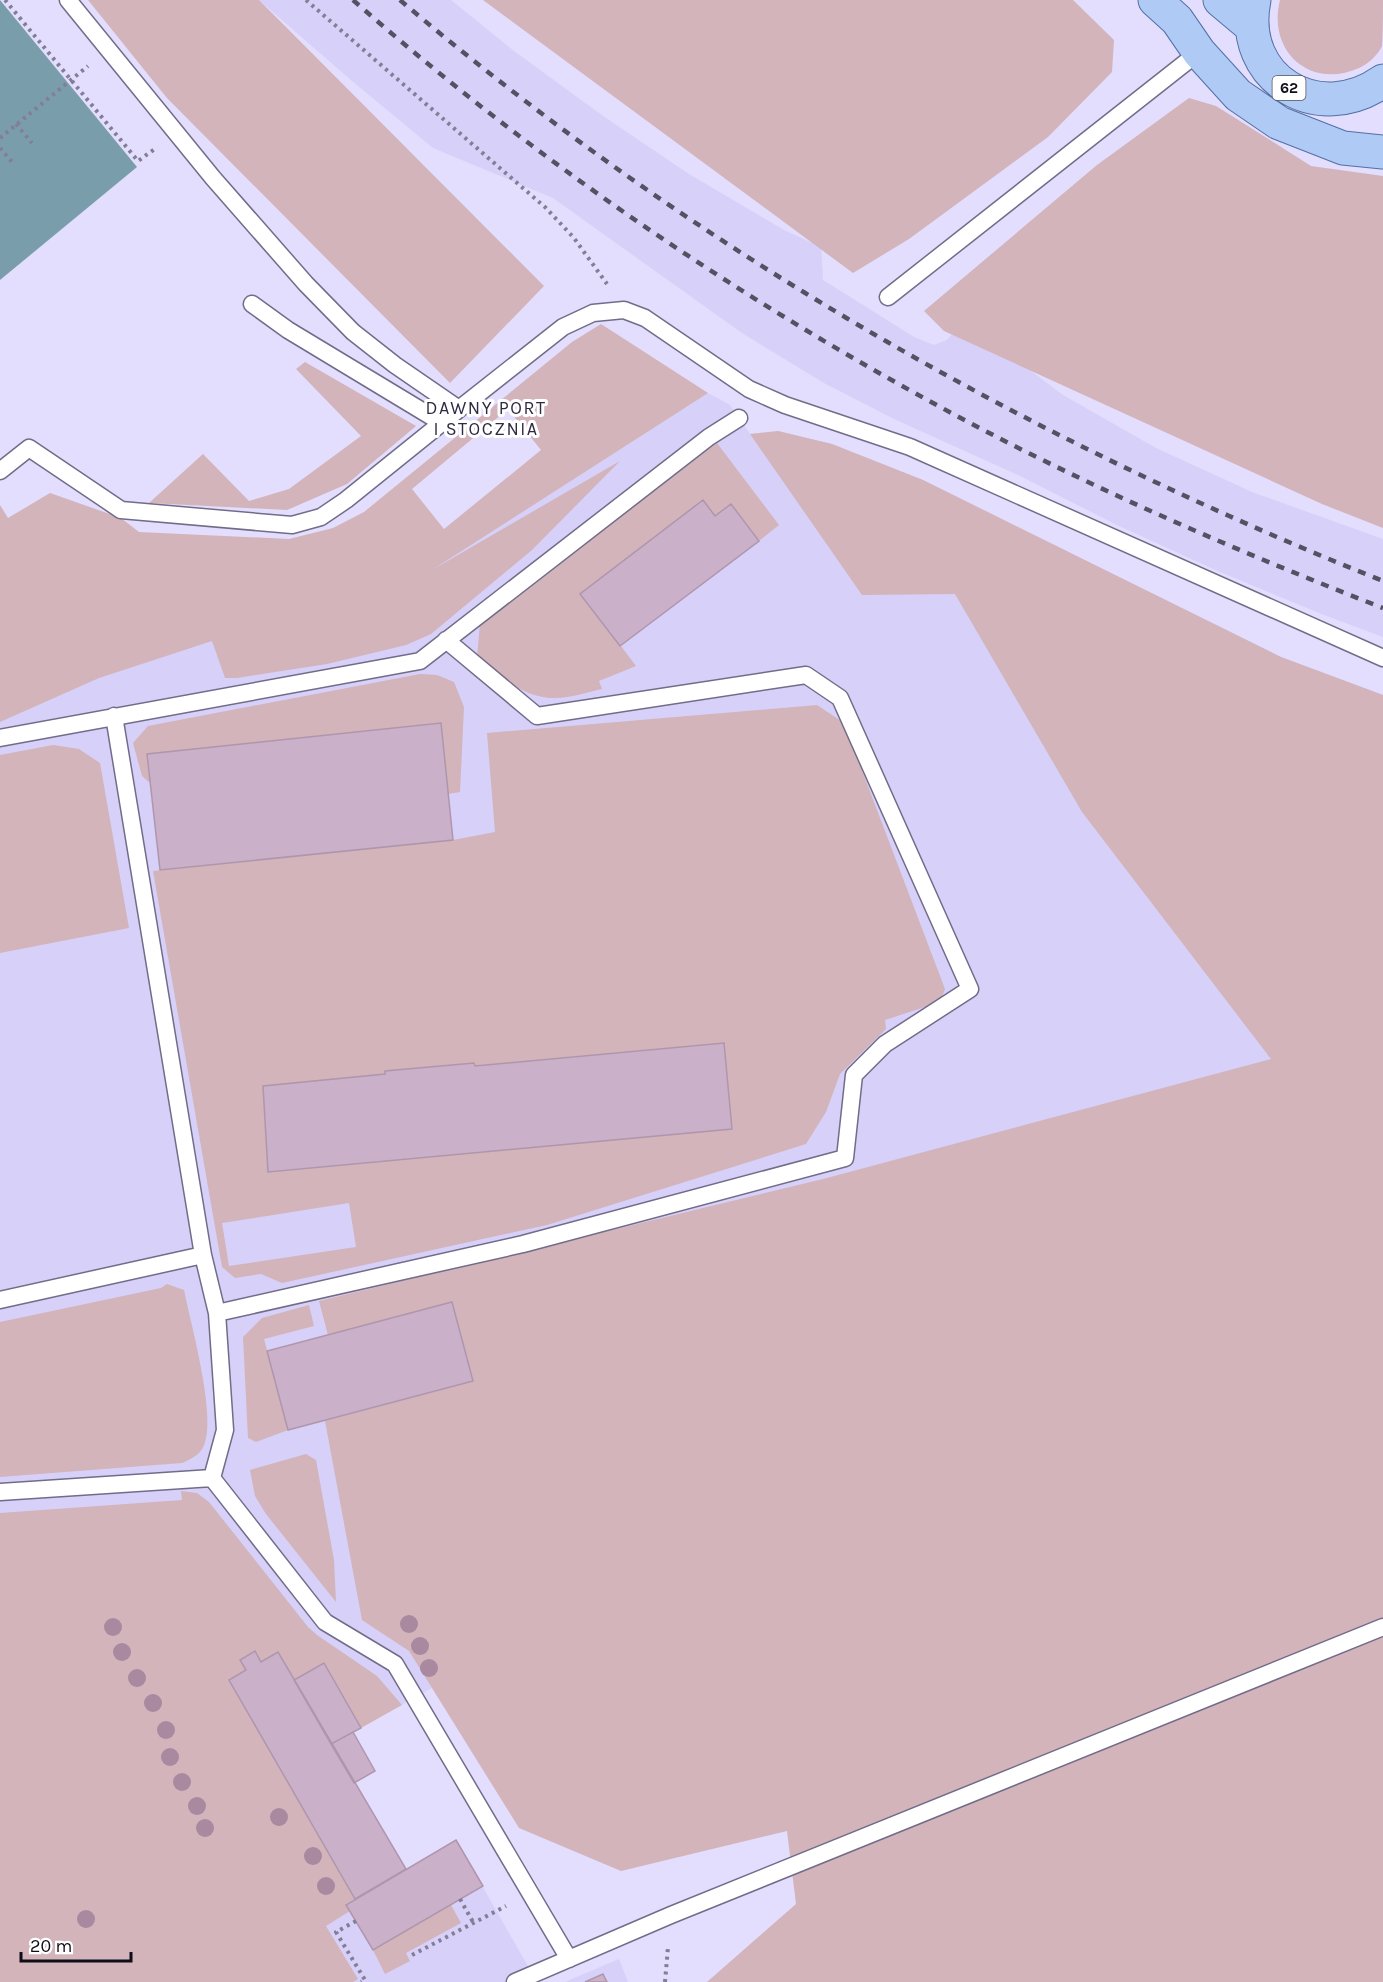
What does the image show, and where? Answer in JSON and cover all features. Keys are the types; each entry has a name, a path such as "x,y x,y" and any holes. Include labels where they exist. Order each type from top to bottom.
{"main road":[{"name":"62","path":"1155,0 1177,20 1199,52 1238,95 1279,123 1343,148 1383,152"},
{"name":"62","path":"1220,0 1253,13 1260,56 1272,74 1289,88 1308,96 1330,100 1351,98 1379,90"}],"lane":[{"path":"68,0 213,178 306,284 362,338 395,365 459,409"},
{"path":"888,297 1199,52"},
{"path":"252,304 288,330 442,423"},
{"path":"0,471 29,448 120,510 292,525 321,517 346,500 563,327 593,313 624,310 645,318 749,389 785,405 910,447 1383,658"},
{"path":"0,738 420,661 709,437 739,418"},
{"path":"217,1313 524,1244 845,1158 854,1075 885,1044 970,989 840,698 832,692 806,675 537,716 446,640"},
{"path":"114,716 203,1255 217,1313 225,1430 212,1478"},
{"path":"0,1300 203,1255"},
{"path":"0,1492 212,1478"},
{"path":"212,1478 325,1623 395,1664 569,1959"},
{"path":"515,1982 671,1915 1383,1627"}],"path":[{"path":"5,0 138,162 141,159"},
{"path":"306,0 546,208 574,238 624,310"},
{"path":"0,138 95,59"},
{"path":"16,124 33,143"},
{"path":"0,148 12,162"},
{"path":"460,1899 473,1922"},
{"path":"412,1955 497,1910"},
{"path":"356,1922 336,1932 365,1980 361,1982"}],"shaded area":[{"path":"88,0 259,0 544,286 450,383 167,98"},
{"path":"259,0 451,0 514,51 603,116 689,174 784,230 821,247 823,280 914,337 934,345 947,340 963,320 1063,395 1156,448 1252,492 1383,539 1383,637 1220,572 1119,526 1020,476 894,419 824,383 742,333 553,198 433,148"},
{"path":"483,0 1073,0 1114,40 1112,72 1048,137 909,239 853,273"},
{"path":"1280,0 1383,0 1382,46 1372,59 1359,68 1341,73 1324,74 1309,70 1286,50 1280,35 1278,18"},
{"path":"1189,98 1216,106 1311,166 1383,176 1383,528 1322,504 944,331 924,311 1097,165"},
{"path":"601,324 708,393 432,570 620,461 532,550 431,634 406,645 327,664 237,678 225,678 212,641 99,678 0,722 0,505 8,518 50,493 121,518 139,532 289,539 333,528 364,512 572,342","holes":["508,409 541,450 444,529 412,489"]},
{"path":"305,362 416,426 347,484 287,510 149,503 203,454 249,501 289,489 361,436 296,369"},
{"path":"708,393 730,405 750,434 778,431 832,444 923,480 1281,657 1383,695 1383,1097 455,1675 353,1732 375,1771 355,1783 406,1869 456,1840 537,1982 0,1982 0,640 375,569"},
{"path":"778,431 832,444 923,480 1281,657 1383,695 1383,1982 707,1982 796,1904 787,1831 621,1871 519,1828 409,1651 362,1620 325,1421 473,1381 452,1302 328,1335 319,1301 827,1178 1271,1059 1082,812 955,594 862,595 750,434"},
{"path":"717,443 779,525 759,541 731,504 715,516 702,501 581,593 636,666 599,681 602,689 555,698 523,691 503,679 477,658 480,623"},
{"path":"420,674 437,675 454,682 464,707 460,792 448,794 441,723 148,754 150,783 142,776 133,743 148,726"},
{"path":"817,705 844,723 945,989 940,1002 885,1020 886,1029 840,1074 826,1112 806,1144 547,1225 282,1283 261,1274 235,1278 222,1267 153,871 453,840 495,832 487,733","holes":["349,1203 356,1247 229,1266 222,1223"]},
{"path":"53,745 79,749 100,763 129,928 0,953 0,755"},
{"path":"167,1284 184,1290 201,1367 205,1389 207,1428 204,1446 199,1453 182,1463 0,1477 0,1322 161,1288"},
{"path":"309,1305 314,1326 264,1339 288,1430 256,1442 248,1438 243,1337 262,1318"},
{"path":"306,1454 316,1460 334,1560 336,1602 266,1514 255,1496 250,1470"},
{"path":"181,1491 197,1493 209,1502 308,1627 377,1676 402,1705 361,1728 324,1663 294,1680 278,1652 261,1662 254,1651 241,1659 246,1670 229,1680 355,1899 346,1904 350,1911 326,1926 358,1979 353,1982 0,1982 0,1513 182,1500"},
{"path":"451,1905 461,1923 406,1953 410,1961 385,1974 373,1950"},
{"path":"619,1959 628,1982 565,1982"}],"water":[{"path":"0,0 137,167 0,280"}],"building":[{"path":"703,500 715,516 731,504 759,541 620,646 580,594"},
{"path":"441,723 453,840 160,870 147,754"},
{"path":"724,1043 732,1129 268,1172 263,1086 385,1074 385,1071 474,1063 475,1066"},
{"path":"452,1302 473,1381 288,1430 267,1351"},
{"path":"255,1651 261,1662 278,1652 406,1869 355,1899 229,1680 246,1670 240,1660"},
{"path":"324,1663 361,1728 331,1744 294,1680"},
{"path":"353,1732 375,1771 354,1783 331,1744"},
{"path":"456,1840 483,1886 373,1950 346,1905"},
{"path":"603,1974 607,1982 585,1982"}],"railway":[{"path":"353,0 489,113 632,218 705,267 856,360 987,432 1098,487 1211,538 1383,608"},
{"path":"400,0 512,91 627,176 746,256 868,331 993,400 1120,465 1251,525 1383,581"}],"district":[{"name":"DAWNY PORT I STOCZNIA","path":"486,418"}]}
